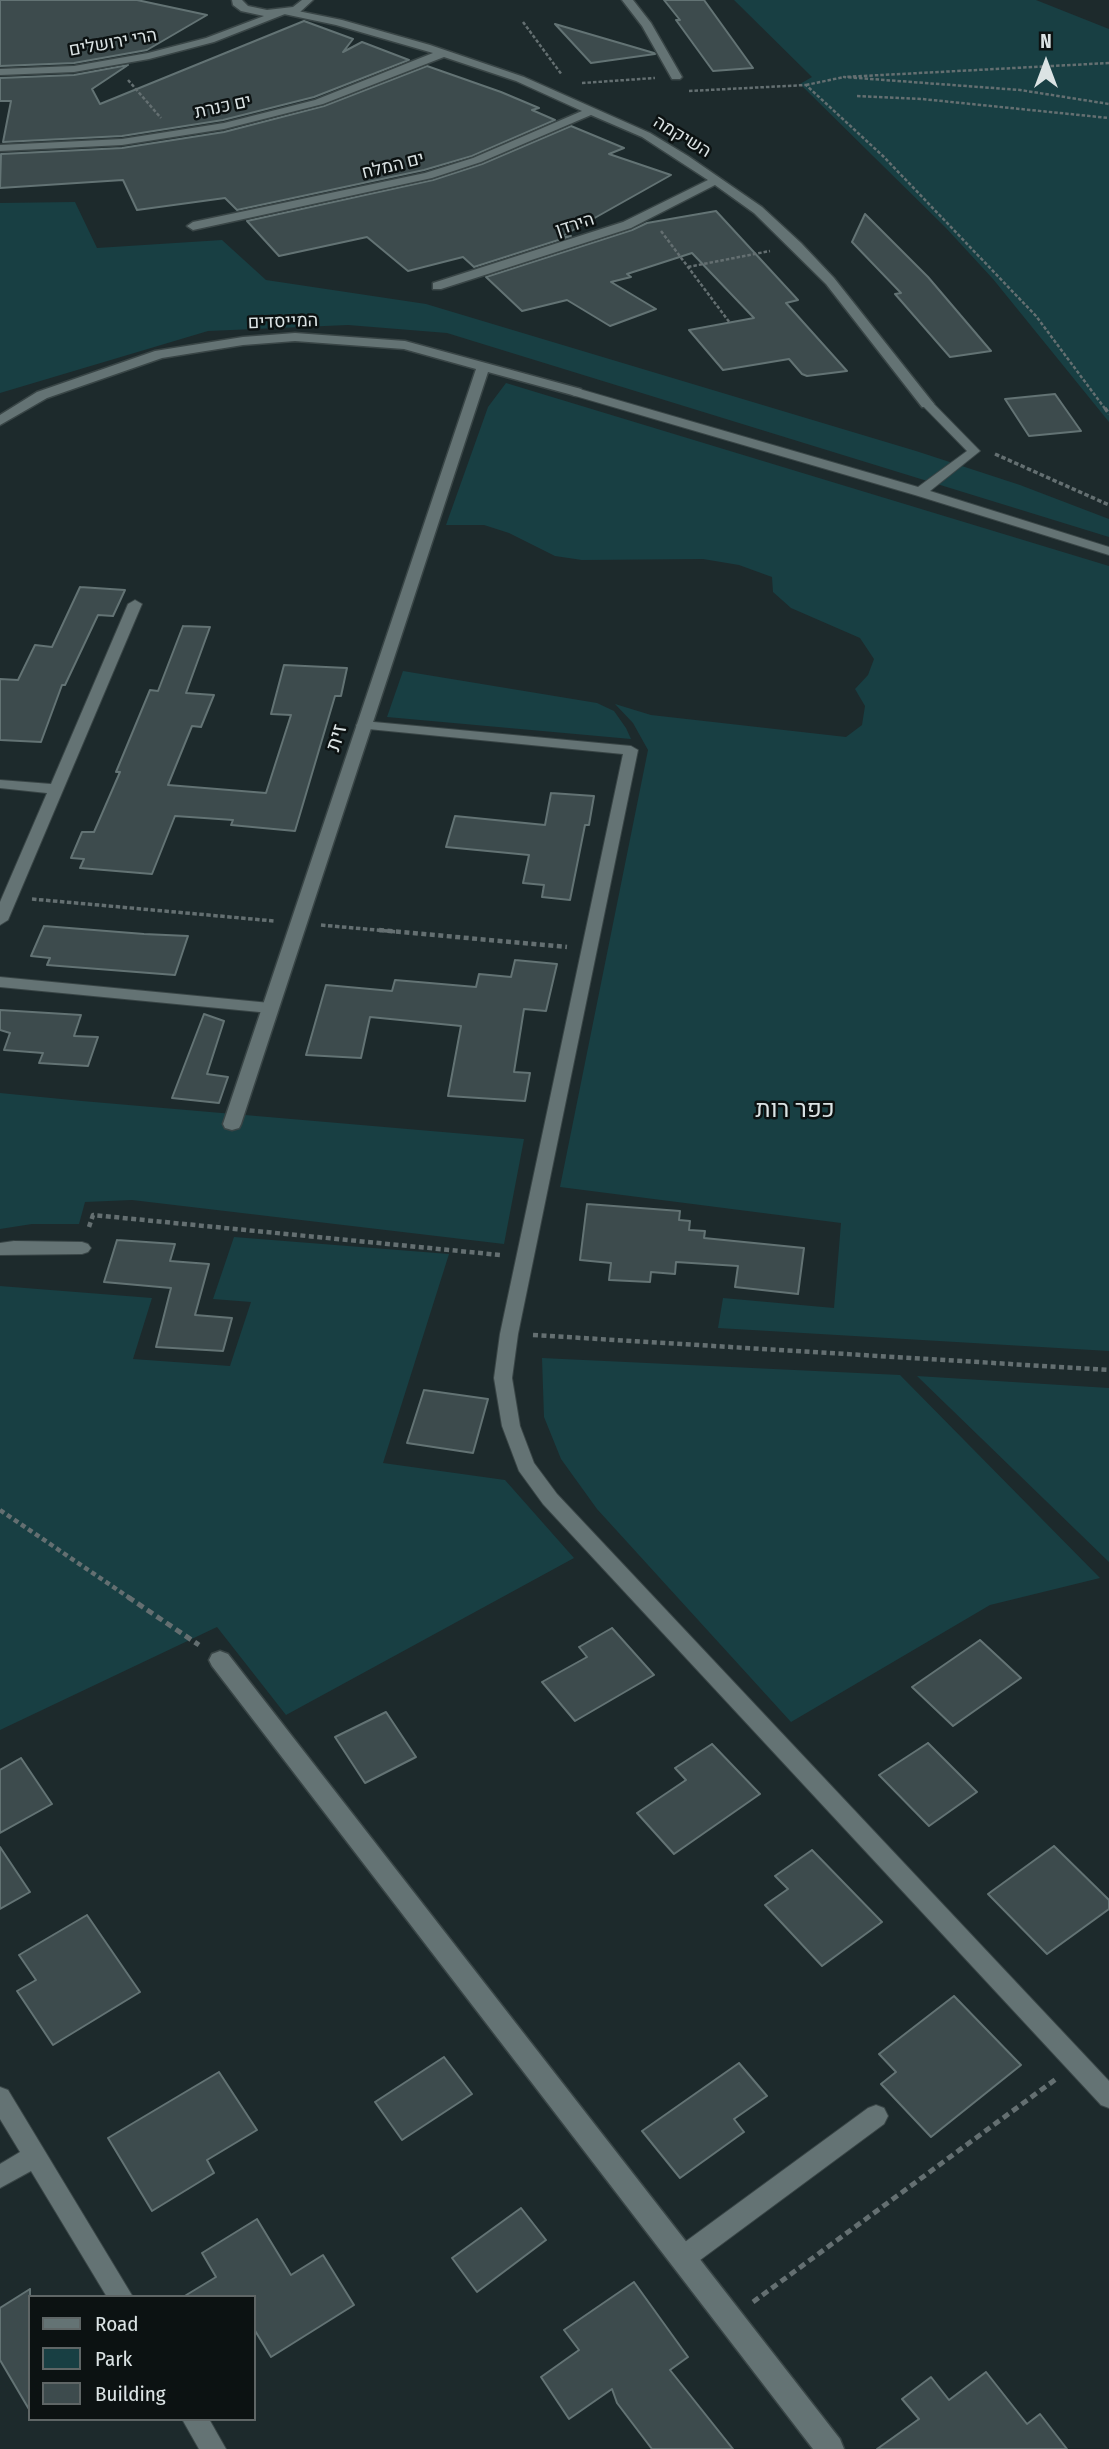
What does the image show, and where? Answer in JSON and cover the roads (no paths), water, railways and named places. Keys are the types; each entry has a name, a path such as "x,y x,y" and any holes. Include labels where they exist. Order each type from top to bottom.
{"street":[{"path":"627,0 647,25 677,77"},
{"name":"הרי ירושלים","path":"0,72 113,63 180,49 229,33 308,1"},
{"name":"השיקמה","path":"308,1 338,22"},
{"path":"229,33 243,19 236,3"},
{"name":"השיקמה","path":"236,3 267,13 284,12 338,22 443,53 520,79 646,135 717,180 758,210 797,246 830,281 927,404"},
{"name":"ים כנרת","path":"0,148 68,146 175,135 260,118 319,102 443,53"},
{"name":"ים המלח","path":"192,226 428,176 477,160 593,110"},
{"name":"הירדן","path":"436,286 584,241 649,216 717,180"},
{"name":"המייסדים","path":"0,421 42,395 124,365 172,352 243,341 295,337 378,342 434,352 576,393"},
{"name":"זית","path":"232,1124 476,383 484,366"},
{"path":"220,1660 830,2449"}],"lane":[{"path":"576,393 920,492 1109,551"},
{"path":"920,492 974,451 927,404"},
{"path":"0,920 135,604"},
{"path":"363,725 631,750 509,1334 503,1378 511,1426 526,1466 550,1499 1109,2097"},
{"path":"0,784 56,789"},
{"path":"0,982 270,1008"},
{"path":"0,1249 82,1248"},
{"path":"0,2098 120,2295"},
{"path":"683,2259 876,2116"},
{"path":"0,2177 35,2155"},
{"path":"196,2421 213,2449"}],"district":[{"name":"כפר רות","path":"795,1110"}]}
